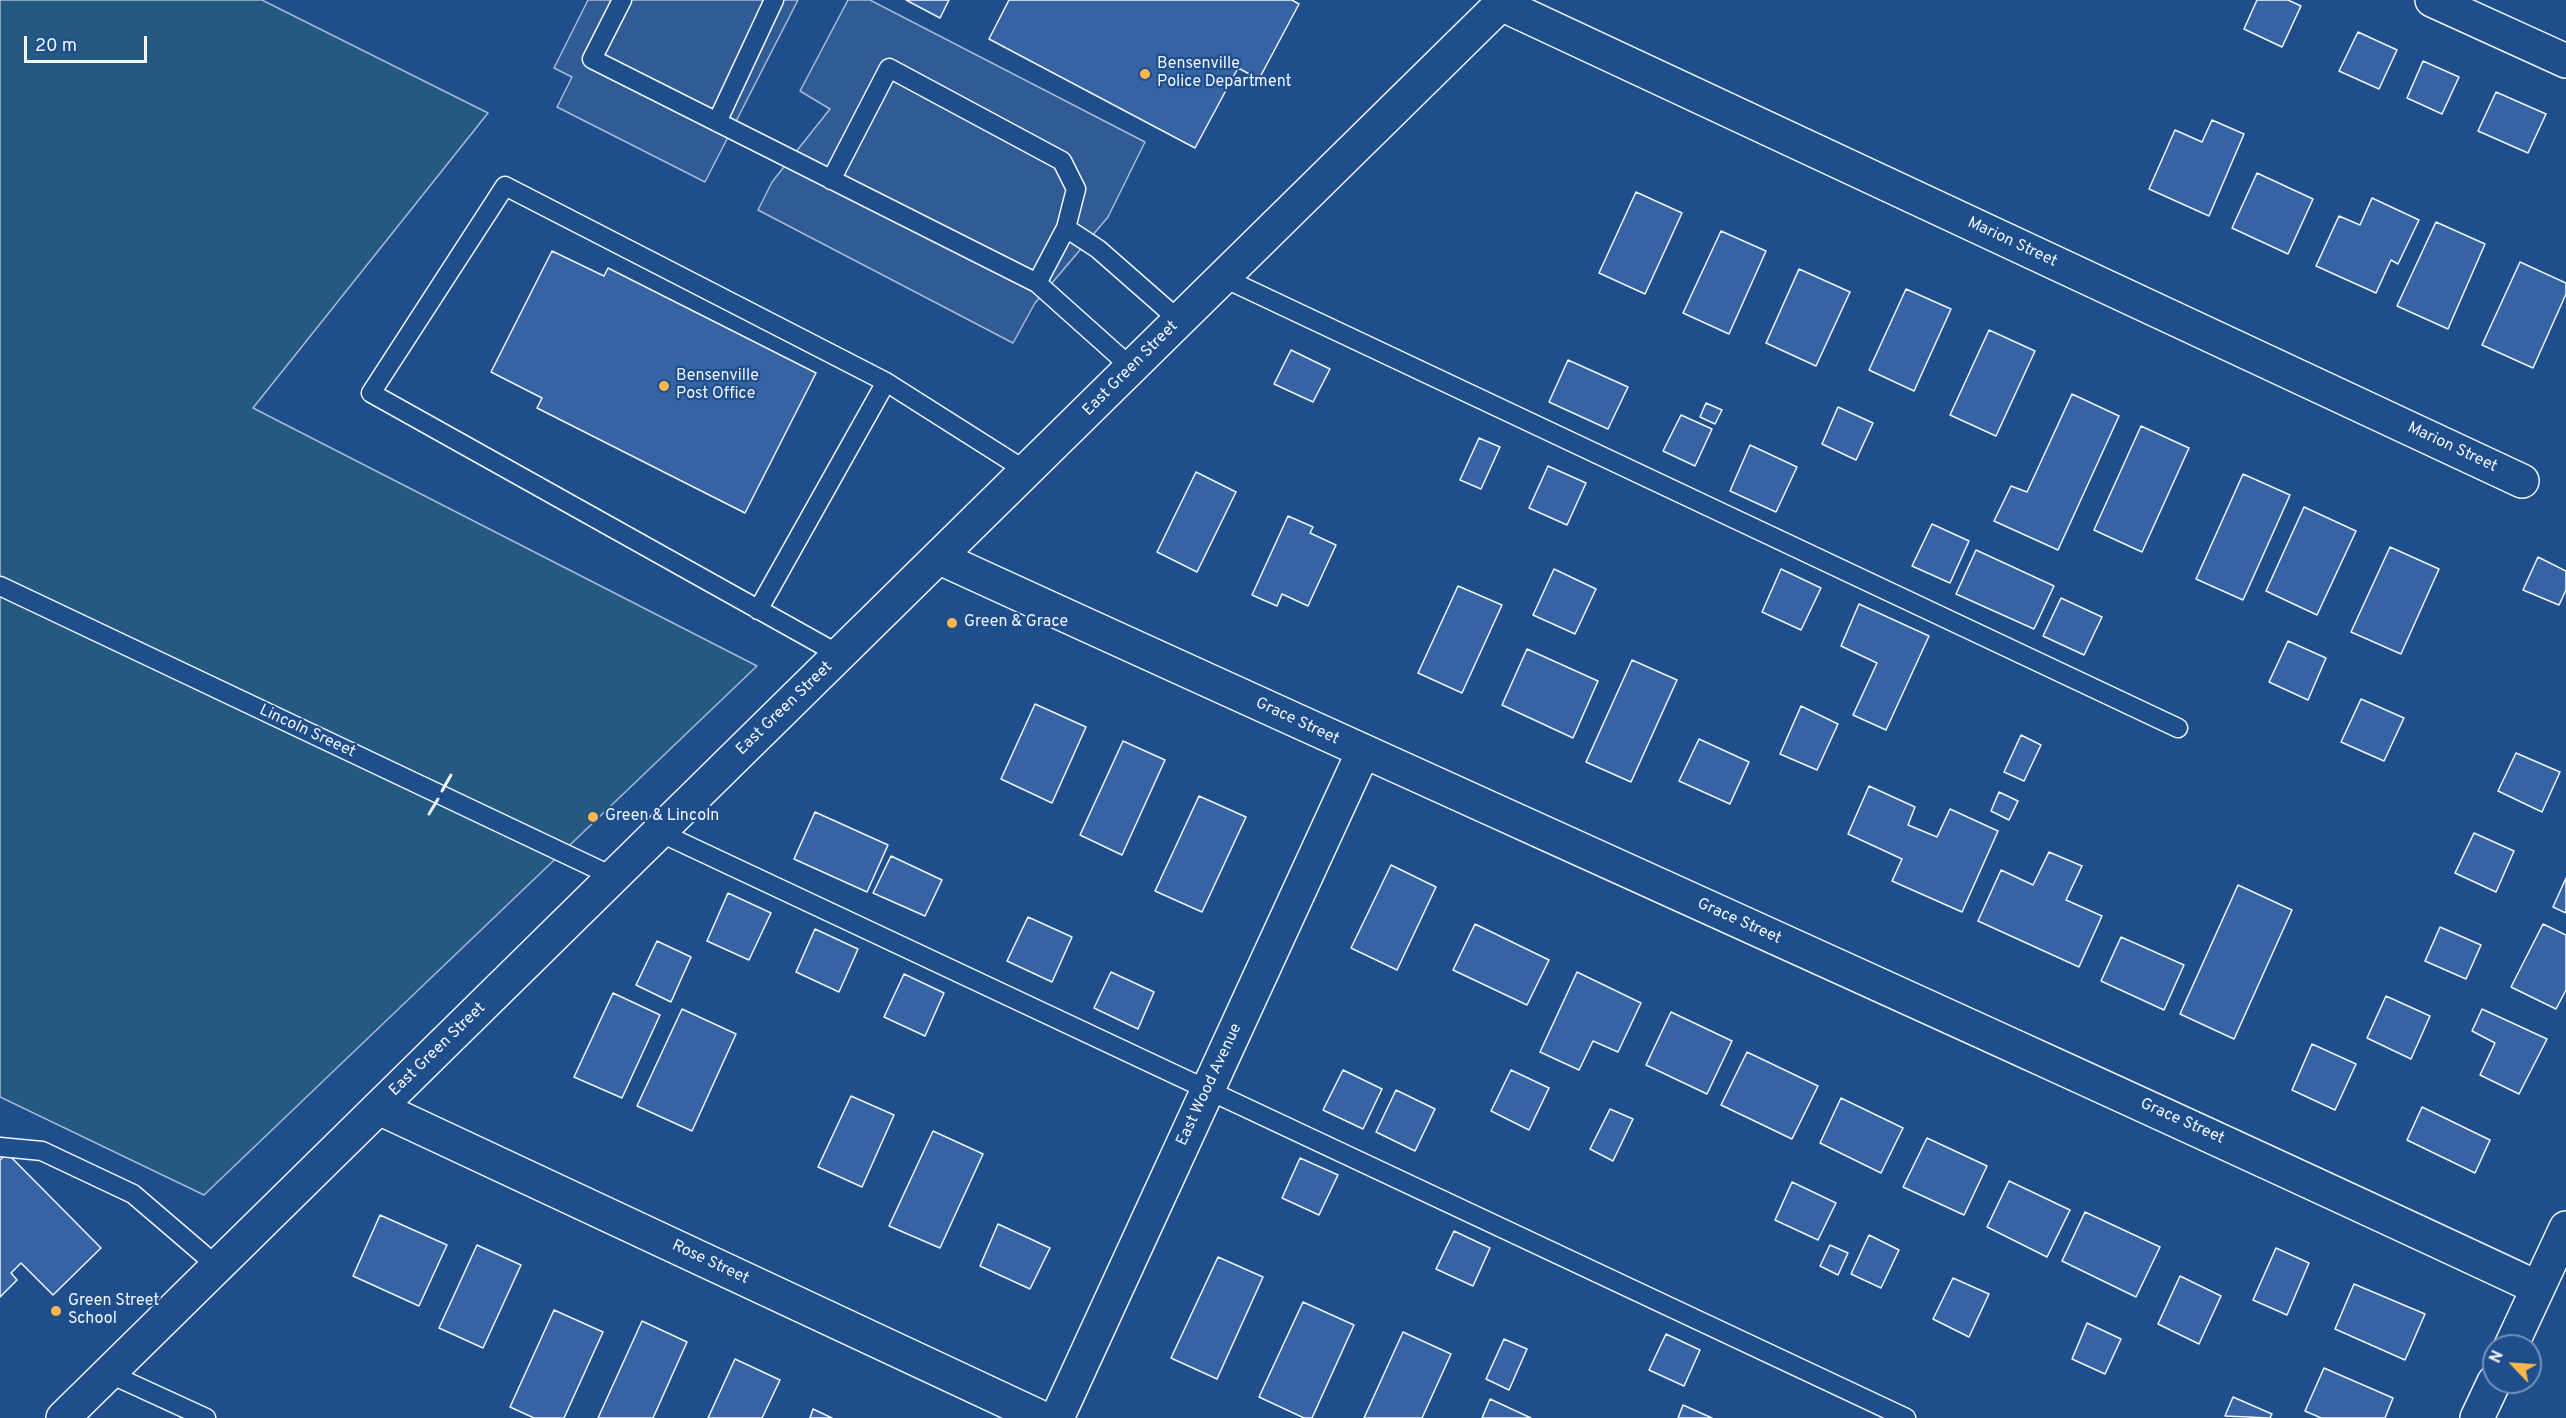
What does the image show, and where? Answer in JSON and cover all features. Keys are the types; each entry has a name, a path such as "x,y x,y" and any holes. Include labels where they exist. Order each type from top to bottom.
{"street":[{"path":"2432,0 2566,61"},
{"name":"East Green Street","path":"63,1418 1028,472 1503,2"},
{"name":"Marion Street","path":"1503,2 2522,481"},
{"name":"Grace Street","path":"940,558 2232,1145 2538,1288"},
{"name":"East Wood Avenue","path":"1057,1418 1363,752"},
{"name":"Rose Street","path":"379,1108 1042,1418"},
{"path":"2517,1334 2566,1228"},
{"path":"2477,1418 2488,1394"}],"lane":[{"path":"622,0 592,59 1037,283 1132,368"},
{"path":"717,122 774,0"},
{"path":"831,180 889,68 1062,161 1076,189 1066,228 1037,283"},
{"path":"840,655 371,393 505,186 886,382 1028,472"},
{"path":"1066,228 1098,249 1180,321"},
{"path":"1224,278 2178,728"},
{"path":"758,610 886,382"},
{"name":"Lincoln Sreeet","path":"0,586 614,877"},
{"path":"659,832 1208,1088 1906,1418"},
{"path":"0,1147 42,1151 133,1194 217,1266"},
{"path":"108,1373 206,1418"}],"shaded area":[{"path":"0,0 262,0 488,113 253,408 757,666 204,1195 0,1097"},
{"path":"588,0 798,0 705,182 557,107 572,77 554,68"},
{"path":"848,0 870,0 1145,142 1108,217 1035,303 1013,343 758,210 772,182 830,109 800,91"}],"building":[{"path":"906,0 949,0 940,18"},
{"name":"Bensenville Police Department","path":"1009,0 1292,0 1299,4 1259,79 1238,68 1195,148 989,39"},
{"path":"2257,0 2288,0 2301,6 2282,47 2244,29"},
{"path":"2358,32 2397,50 2379,89 2339,71"},
{"path":"2423,61 2459,77 2442,114 2407,98"},
{"path":"2496,92 2546,114 2528,153 2478,131"},
{"path":"2212,120 2244,134 2209,216 2149,189 2175,130 2202,142"},
{"path":"2257,173 2313,199 2288,254 2232,228"},
{"path":"1636,192 1682,213 1645,294 1599,273"},
{"path":"2372,198 2419,220 2398,264 2391,260 2376,293 2316,266 2339,216 2360,225"},
{"path":"2436,222 2485,244 2448,329 2397,306"},
{"path":"1721,231 1766,251 1729,334 1683,313"},
{"name":"Bensenville Post Office","path":"552,251 604,276 608,268 816,373 745,513 537,408 542,398 491,372"},
{"path":"2520,262 2566,283 2566,294 2533,368 2482,345"},
{"path":"1799,269 1850,292 1816,366 1766,343"},
{"path":"1906,289 1951,309 1914,391 1869,370"},
{"path":"1989,330 2035,351 1996,436 1950,415"},
{"path":"1291,350 1330,369 1313,402 1274,384"},
{"path":"1568,360 1628,387 1608,429 1549,402"},
{"path":"2072,394 2119,416 2058,550 1994,521 2011,486 2027,492"},
{"path":"1706,403 1722,410 1715,424 1700,417"},
{"path":"1838,407 1873,423 1856,460 1822,444"},
{"path":"1681,415 1712,429 1695,466 1663,451"},
{"path":"2141,426 2189,448 2142,552 2094,530"},
{"path":"1479,438 1500,447 1481,489 1460,480"},
{"path":"1750,445 1797,467 1776,512 1730,491"},
{"path":"1548,466 1586,483 1567,525 1529,508"},
{"path":"1196,472 1236,492 1197,572 1157,552"},
{"path":"2243,474 2290,495 2243,600 2196,579"},
{"path":"2304,507 2356,531 2317,615 2266,591"},
{"path":"1288,516 1313,527 1310,533 1336,545 1308,606 1282,594 1277,606 1252,595"},
{"path":"1932,524 1969,541 1950,583 1912,566"},
{"path":"2390,547 2439,569 2401,654 2351,632"},
{"path":"1976,550 2054,586 2034,629 1956,594"},
{"path":"2538,557 2566,571 2566,590 2559,605 2523,590"},
{"path":"1554,569 1596,589 1575,634 1533,615"},
{"path":"1781,569 1821,588 1801,630 1762,612"},
{"path":"1458,586 1502,605 1462,693 1418,673"},
{"path":"2061,598 2102,617 2084,655 2043,636"},
{"path":"1859,604 1929,636 1886,730 1853,715 1877,663 1841,646"},
{"path":"2288,641 2326,658 2308,700 2269,682"},
{"path":"1527,649 1598,681 1573,738 1502,705"},
{"path":"1632,660 1677,680 1631,782 1586,762"},
{"path":"2361,699 2404,718 2384,761 2341,742"},
{"path":"1035,704 1086,727 1052,803 1001,779"},
{"path":"1801,706 1838,724 1817,770 1780,754"},
{"path":"2021,735 2041,745 2024,781 2004,772"},
{"path":"1699,739 1749,762 1730,804 1679,781"},
{"path":"1123,741 1165,760 1122,855 1080,835"},
{"path":"2516,753 2560,772 2542,812 2498,791"},
{"path":"1869,786 1915,807 1908,825 1937,837 1950,809 1998,831 1962,912 1892,881 1902,859 1848,834"},
{"path":"1999,792 2018,801 2009,820 1991,811"},
{"path":"1199,796 1246,817 1202,912 1155,891"},
{"path":"815,812 888,845 867,892 794,859"},
{"path":"2474,833 2514,851 2496,892 2455,873"},
{"path":"2049,852 2082,866 2066,900 2102,916 2079,967 1978,921 2001,870 2033,885"},
{"path":"891,856 942,880 925,916 873,893"},
{"path":"1391,865 1436,887 1397,970 1351,948"},
{"path":"2566,878 2566,913 2553,907"},
{"path":"2238,885 2292,910 2234,1039 2180,1014"},
{"path":"728,893 771,913 749,960 707,941"},
{"path":"1028,917 1072,937 1052,982 1007,961"},
{"path":"1475,924 1549,960 1527,1005 1453,970"},
{"path":"2543,924 2566,935 2566,990 2556,1009 2511,987"},
{"path":"2440,927 2481,945 2466,979 2425,961"},
{"path":"815,929 858,949 839,992 796,972"},
{"path":"2121,937 2184,965 2164,1010 2101,981"},
{"path":"657,941 691,957 671,1002 636,985"},
{"path":"1111,972 1154,992 1138,1029 1094,1008"},
{"path":"1577,972 1641,1003 1618,1052 1593,1041 1579,1070 1540,1052"},
{"path":"904,974 944,993 925,1036 884,1017"},
{"path":"613,993 660,1015 622,1098 574,1077"},
{"path":"2386,996 2430,1016 2411,1059 2367,1038"},
{"path":"682,1009 736,1034 692,1131 637,1106"},
{"path":"2482,1009 2547,1039 2519,1094 2480,1075 2495,1043 2472,1031"},
{"path":"1671,1012 1732,1041 1707,1094 1646,1065"},
{"path":"2312,1044 2356,1064 2335,1110 2292,1090"},
{"path":"1747,1052 1818,1086 1792,1139 1721,1105"},
{"path":"1343,1070 1382,1089 1363,1129 1323,1110"},
{"path":"1511,1070 1549,1088 1529,1130 1491,1111"},
{"path":"1396,1090 1435,1109 1415,1151 1376,1132"},
{"path":"851,1096 894,1115 862,1187 818,1167"},
{"path":"1841,1098 1903,1128 1881,1173 1820,1143"},
{"path":"2422,1107 2490,1140 2475,1173 2407,1140"},
{"path":"1610,1109 1633,1119 1613,1161 1590,1149"},
{"path":"933,1131 983,1154 940,1248 889,1226"},
{"path":"1927,1138 1987,1166 1964,1215 1903,1187"},
{"path":"7,1153 101,1248 53,1295 21,1263 11,1273 17,1280 0,1297 0,1160"},
{"path":"1300,1158 1338,1175 1319,1215 1282,1198"},
{"path":"2009,1181 2070,1210 2047,1257 1987,1227"},
{"path":"1792,1182 1836,1203 1818,1240 1775,1220"},
{"path":"2085,1212 2160,1247 2136,1297 2062,1261"},
{"path":"380,1215 447,1245 419,1306 353,1276"},
{"path":"998,1224 1050,1248 1030,1289 980,1266"},
{"path":"1454,1231 1490,1248 1473,1286 1436,1269"},
{"path":"1869,1235 1899,1250 1881,1288 1851,1274"},
{"path":"477,1245 521,1265 483,1348 439,1328"},
{"path":"1830,1245 1848,1253 1838,1275 1820,1266"},
{"path":"2276,1248 2309,1263 2287,1315 2253,1300"},
{"path":"1218,1257 1263,1277 1217,1379 1171,1358"},
{"path":"2180,1276 2221,1296 2199,1344 2158,1324"},
{"path":"1953,1278 1989,1294 1969,1337 1933,1319"},
{"path":"2354,1284 2425,1314 2405,1360 2335,1329"},
{"path":"1303,1302 1354,1325 1312,1418 1304,1418 1259,1397"},
{"path":"554,1310 603,1332 564,1418 534,1418 510,1407"},
{"path":"642,1321 687,1342 653,1418 598,1418"},
{"path":"2087,1323 2121,1339 2105,1374 2072,1359"},
{"path":"1403,1332 1451,1354 1422,1418 1364,1418"},
{"path":"1666,1334 1700,1350 1684,1386 1649,1370"},
{"path":"1504,1339 1527,1349 1509,1390 1486,1379"},
{"path":"735,1359 780,1380 762,1418 708,1418"},
{"path":"2324,1368 2393,1398 2385,1418 2321,1418 2305,1411"},
{"path":"2233,1397 2272,1414 2270,1418 2225,1416"},
{"path":"1490,1399 1531,1418 1482,1418"},
{"path":"1683,1405 1712,1418 1678,1418"},
{"path":"813,1409 832,1418 810,1418"}],"wall":[{"path":"442,791 451,775"},
{"path":"429,814 438,799"}],"place":[{"name":"Bensenville Police Department","path":"1145,74"},
{"name":"Bensenville Post Office","path":"664,386"},
{"name":"Green & Grace","path":"952,623"},
{"name":"Green & Lincoln","path":"593,817"},
{"name":"Green Street School","path":"56,1311"}]}
